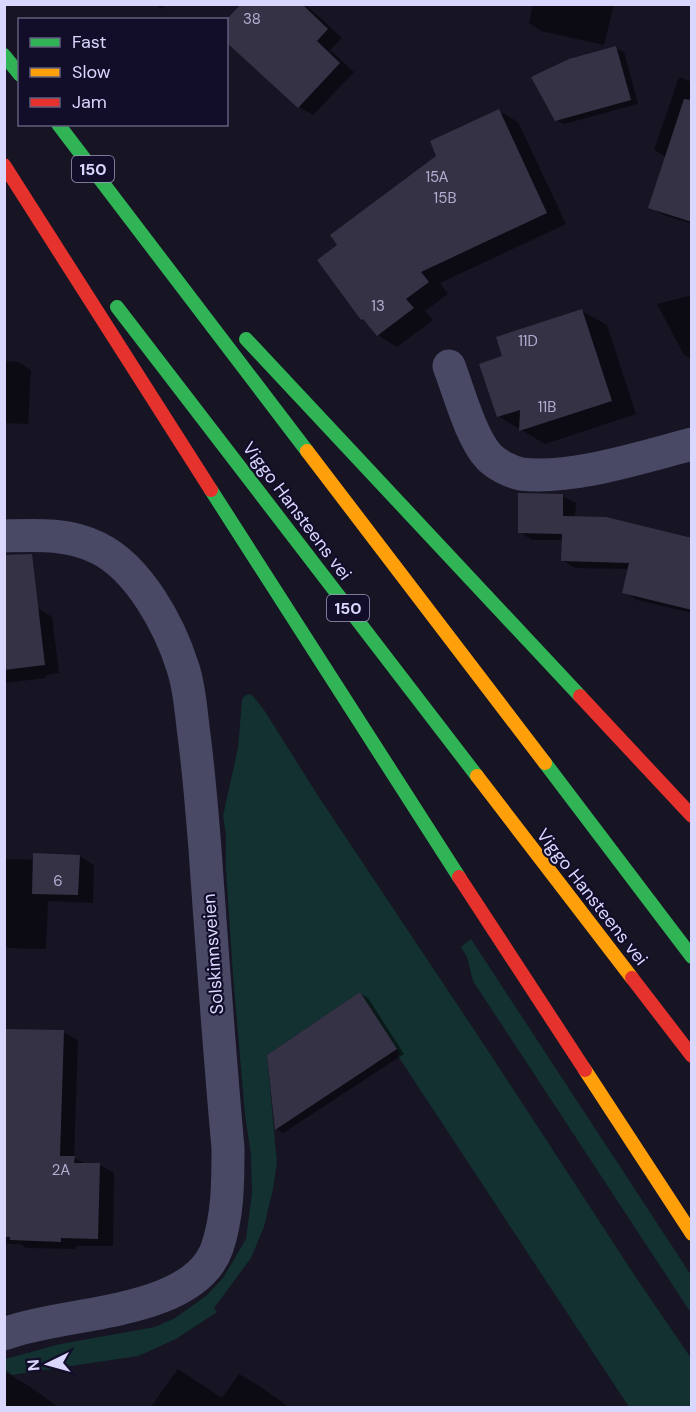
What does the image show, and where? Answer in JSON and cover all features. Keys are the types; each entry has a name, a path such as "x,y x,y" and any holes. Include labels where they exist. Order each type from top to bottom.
{"highway":[{"path":"4,55 18,72"},
{"name":"150","path":"60,126 692,957"},
{"path":"4,160 82,261"},
{"path":"4,165 394,778 692,1234"},
{"path":"127,213 208,299"},
{"name":"Viggo Hansteens vei","path":"110,297 692,1056"},
{"path":"233,325 692,816"}],"street":[{"path":"448,366 477,440 490,458 503,467 520,474 551,474 604,467 692,444"},
{"name":"Solskinnsveien","path":"4,536 53,536 78,539 100,548 125,568 150,597 171,637 183,669 191,711 200,789 228,1160 228,1193 224,1225 216,1251 201,1272 185,1285 158,1298 131,1306 47,1322 4,1334"}],"green space":[{"path":"249,694 264,710 317,794 691,1358 691,1407 629,1407 398,1056 400,1054 360,992 267,1055 277,1163 273,1189 264,1227 251,1258 214,1308 217,1312 176,1339 138,1356 12,1375 7,1371 5,1373 5,1359 60,1344 155,1327 175,1318 206,1296 223,1278 246,1239 252,1193 251,1155 245,1115 233,975 226,835 223,816 238,748 242,700"},
{"path":"471,939 691,1275 691,1313 473,981 467,957 461,947"}],"building":[{"path":"241,4 302,4 328,29 317,41 340,63 298,108 228,44 228,18"},
{"path":"616,46 631,100 555,121 531,77 569,59"},
{"path":"684,99 692,100 692,222 648,208"},
{"path":"499,109 547,213 421,272 429,282 406,299 414,308 377,336 363,319 361,320 317,260 337,245 330,235 436,156 430,141"},
{"path":"582,309 612,401 519,431 520,410 497,417 479,364 502,356 496,337"},
{"path":"518,493 563,494 563,516 606,517 692,538 692,610 622,593 629,563 561,561 562,534 518,533"},
{"path":"32,554 45,665 4,670 4,555"},
{"path":"33,853 80,855 78,895 32,894"},
{"path":"360,992 397,1049 275,1130 267,1055"},
{"path":"4,1029 64,1030 60,1156 75,1156 74,1163 100,1163 98,1239 61,1238 61,1242 10,1240 10,1237 4,1237"}],"traffic: fast":[{"path":"4,55 18,72"},
{"path":"60,126 307,451"},
{"path":"117,307 477,776"},
{"path":"246,339 580,696"},
{"path":"211,490 459,877"},
{"path":"545,763 692,957"}],"traffic: slow":[{"path":"307,451 545,763"},
{"path":"477,776 632,978"},
{"path":"585,1070 692,1234"}],"traffic: jam":[{"path":"4,165 211,490"},
{"path":"580,696 692,816"},
{"path":"459,877 585,1070"},
{"path":"632,978 692,1056"}]}
